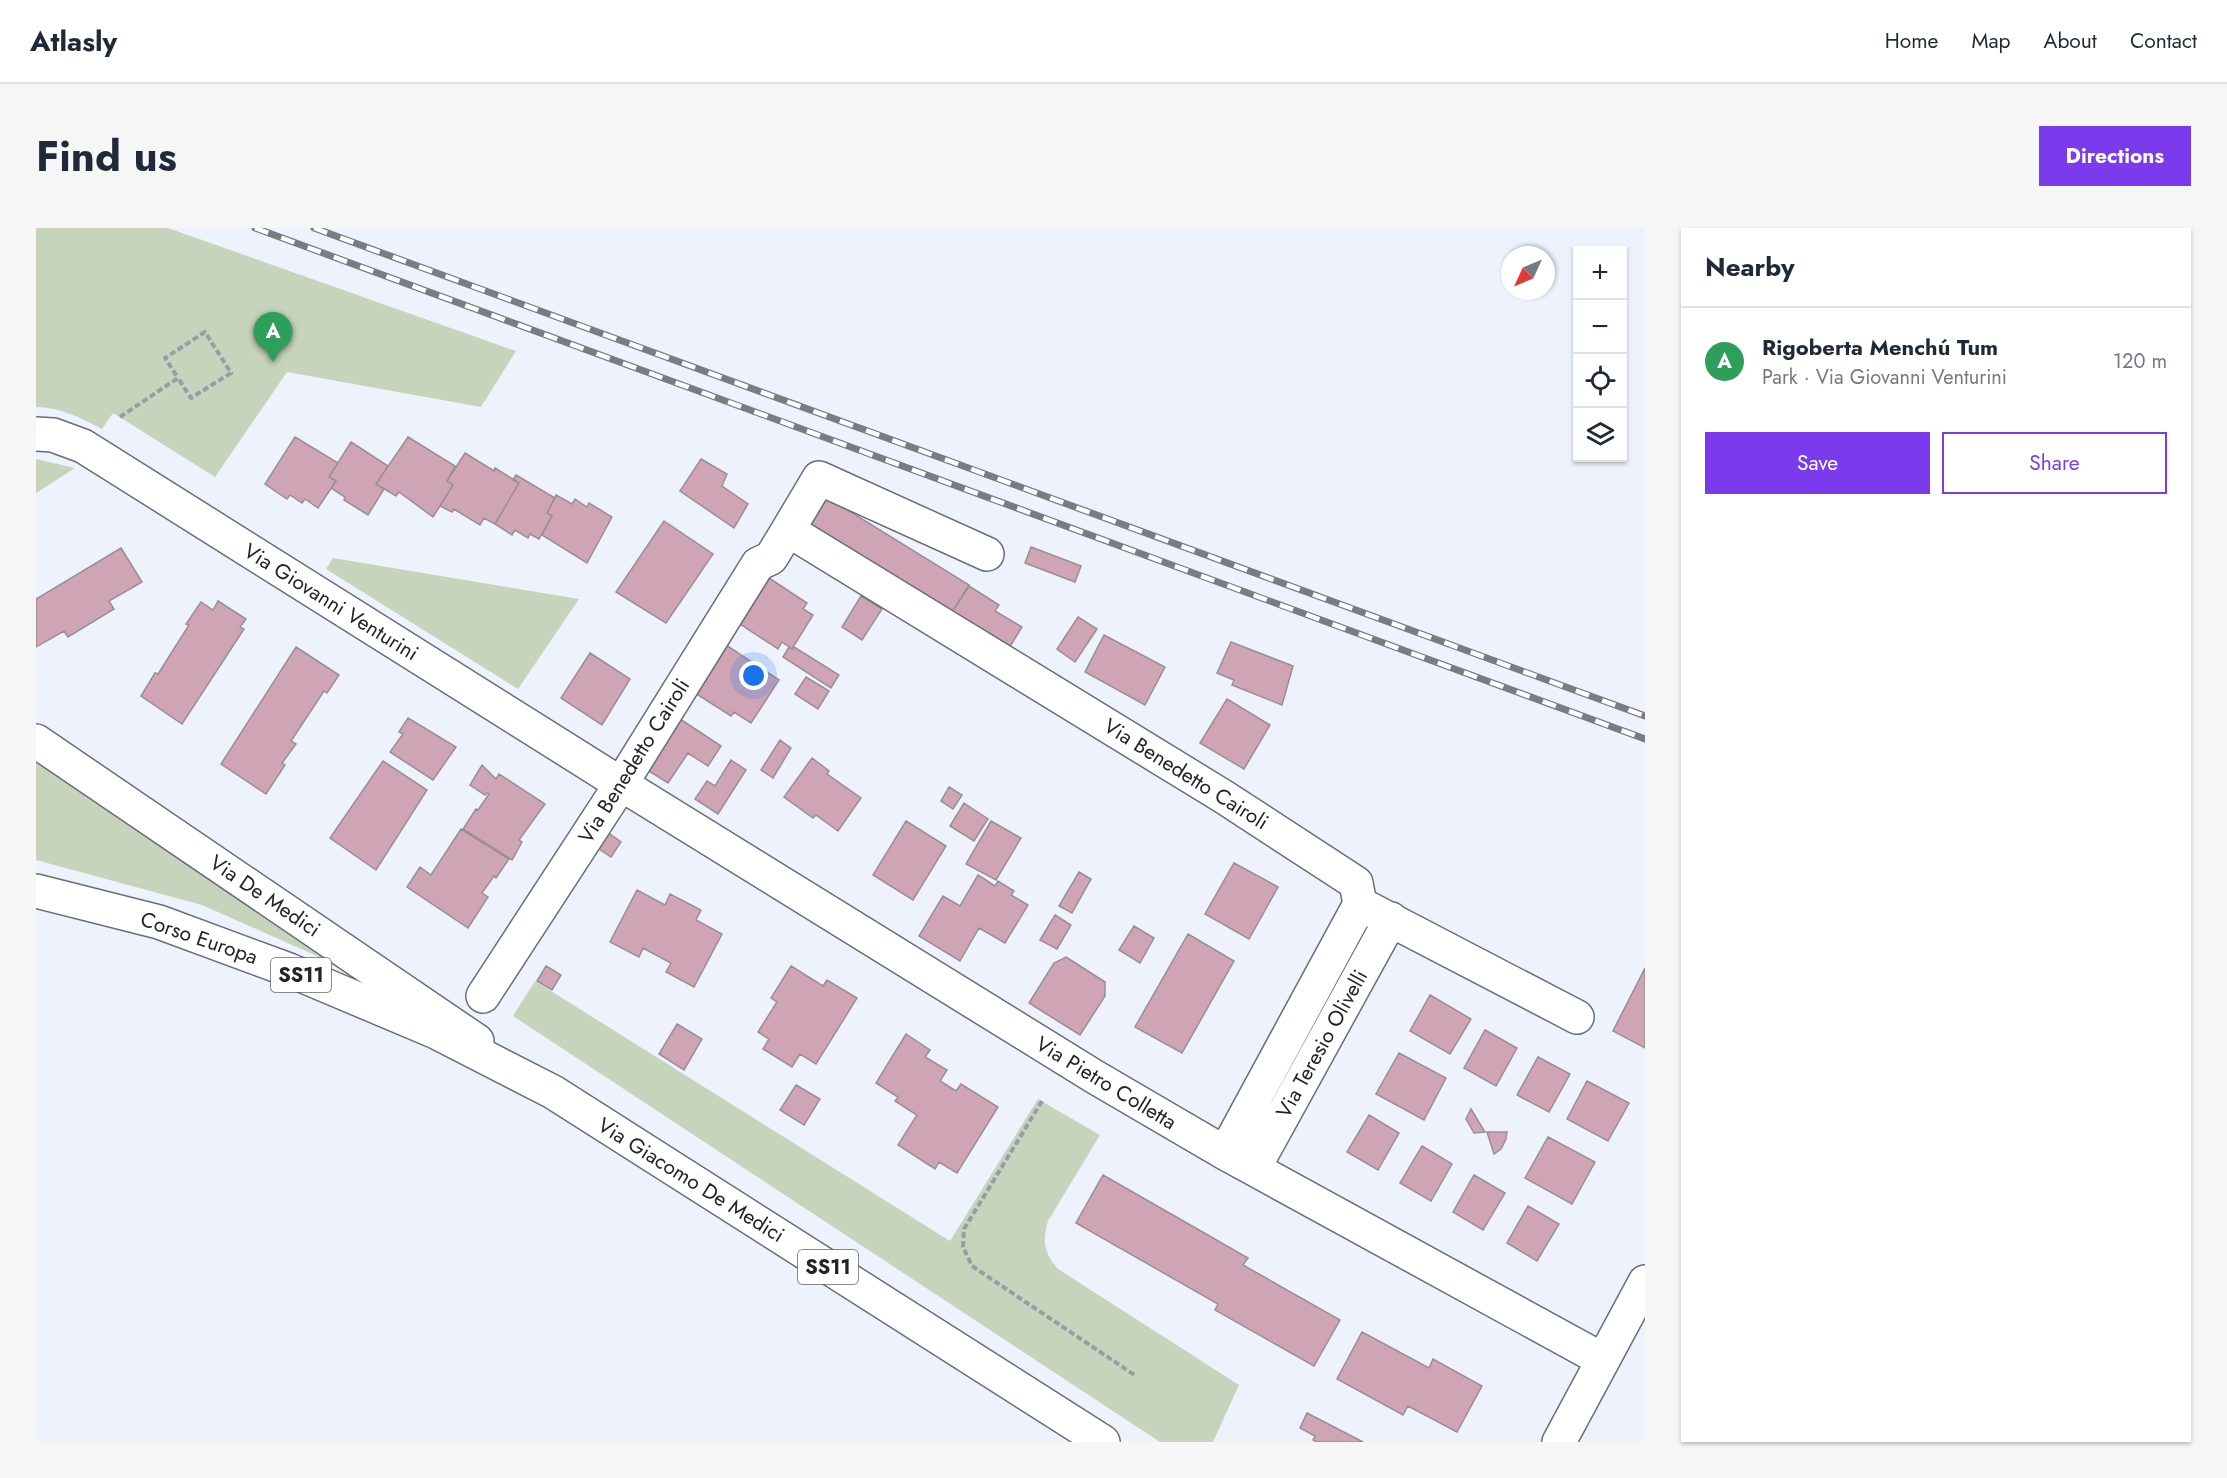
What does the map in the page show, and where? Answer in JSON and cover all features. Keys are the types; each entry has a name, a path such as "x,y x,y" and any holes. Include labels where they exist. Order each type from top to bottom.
{"street":[{"name":"Via Giovanni Venturini","path":"36,434 53,435 83,446 621,784"},
{"name":"Via Benedetto Cairoli","path":"483,996 621,784 758,564 771,558 819,478 987,554"},
{"name":"Via Benedetto Cairoli","path":"788,530 1234,803 1356,884 1360,904"},
{"name":"Via De Medici","path":"36,741 553,1092"},
{"name":"Via Pietro Colletta","path":"621,784 1095,1077 1225,1153 1603,1360"},
{"name":"Corso Europa","path":"36,891 159,922 289,970 436,1032 553,1092"},
{"path":"1360,904 1577,1017"},
{"name":"Via Teresio Olivelli","path":"1225,1153 1360,904"},
{"name":"Via Teresio Olivelli","path":"1254,1168 1391,919"},
{"name":"Via Giacomo De Medici","path":"553,1092 1103,1442"},
{"path":"1559,1442 1645,1282"}],"path":[{"path":"205,332 231,373 191,398 178,378 165,358 205,332"},
{"path":"120,417 178,378"},
{"path":"1042,1101 964,1229 963,1247 972,1266 1137,1376"}],"green space":[{"path":"36,228 168,228 516,351 481,407 287,372 215,477 113,413 102,429 62,411 36,407"},
{"path":"36,459 75,468 36,493"},
{"path":"333,558 579,599 518,689 326,569"},
{"path":"36,749 373,981 202,905 36,860"},
{"path":"535,981 950,1241 1038,1099 1100,1135 1048,1221 1045,1247 1058,1269 1239,1385 1213,1442 1160,1442 513,1016"}],"building":[{"path":"295,437 338,463 329,477 336,481 318,508 305,499 302,503 290,495 287,499 265,484"},
{"path":"408,437 455,466 447,481 453,485 433,517 399,492 396,496 376,484"},
{"path":"351,442 388,466 376,484 384,489 368,515 344,500 345,497 331,488 336,481 329,477"},
{"path":"465,453 519,483 495,524 484,518 480,525 454,509 452,512 440,506 453,485 447,481"},
{"path":"701,459 727,474 722,486 748,504 734,528 680,491"},
{"path":"516,475 555,498 547,513 552,516 539,539 530,534 528,538 515,530 512,535 495,524 519,483 513,480"},
{"path":"820,493 969,585 949,617 800,526"},
{"path":"556,495 572,504 575,499 587,507 589,503 612,517 587,563 542,535 552,516 547,513"},
{"path":"664,521 713,554 666,623 616,592"},
{"path":"1031,547 1081,566 1075,582 1025,563"},
{"path":"121,548 142,582 109,601 114,609 68,637 64,631 36,647 36,599"},
{"path":"769,578 807,603 803,609 813,615 792,649 782,642 778,649 740,624"},
{"path":"969,586 999,605 995,611 1022,627 1006,653 949,617"},
{"path":"861,596 882,609 862,640 842,627"},
{"path":"218,601 246,619 240,627 244,629 182,724 141,696 155,673 158,674 201,602 213,610"},
{"path":"1078,617 1097,629 1075,662 1057,649"},
{"path":"1104,635 1165,667 1145,705 1085,672"},
{"path":"1231,642 1293,666 1282,705 1232,685 1234,680 1217,673"},
{"path":"726,645 779,680 751,723 734,712 731,716 695,693"},
{"path":"296,647 339,675 327,693 324,691 291,741 296,744 282,763 285,765 266,794 221,764"},
{"path":"789,647 792,649 794,647 839,675 831,688 783,657"},
{"path":"590,653 630,679 602,725 561,698"},
{"path":"806,677 829,691 818,709 795,694"},
{"path":"1227,699 1270,725 1244,769 1200,743"},
{"path":"677,717 721,746 708,766 688,753 668,783 644,768"},
{"path":"408,718 456,747 433,780 390,752 403,734 399,732"},
{"path":"780,740 791,748 773,778 761,770"},
{"path":"812,758 829,771 827,774 861,798 838,831 816,815 813,818 784,797"},
{"path":"731,760 746,770 718,814 695,799 707,781 715,786"},
{"path":"383,761 427,790 376,870 330,838"},
{"path":"482,765 496,779 499,774 545,804 519,840 522,842 512,860 463,829 489,794 485,795 470,785"},
{"path":"949,787 962,795 953,809 941,801"},
{"path":"964,803 988,819 974,841 950,826"},
{"path":"906,821 946,846 913,900 873,875"},
{"path":"991,821 1021,838 996,880 966,864"},
{"path":"461,829 509,859 482,893 488,897 468,928 407,887 420,867 431,875"},
{"path":"606,831 621,842 611,857 596,847"},
{"path":"1234,863 1278,887 1249,939 1205,914"},
{"path":"1079,872 1091,879 1072,913 1059,906"},
{"path":"978,875 995,886 998,881 1014,891 1011,895 1028,905 1005,943 979,928 960,961 919,936 943,896 960,906"},
{"path":"637,890 665,905 670,894 701,910 696,920 722,934 694,987 666,972 671,963 643,948 639,957 610,942"},
{"path":"1055,915 1071,925 1057,949 1040,940"},
{"path":"1134,926 1154,938 1140,963 1119,950"},
{"path":"1188,934 1234,961 1182,1053 1135,1027"},
{"path":"1066,957 1105,982 1105,996 1080,1035 1029,1003 1054,963"},
{"path":"546,966 561,975 552,990 537,981"},
{"path":"791,966 823,986 827,980 857,998 816,1064 800,1054 792,1067 763,1049 769,1039 758,1032 777,1002 771,998"},
{"path":"1645,968 1645,1048 1613,1031"},
{"path":"1430,995 1471,1019 1450,1054 1410,1031"},
{"path":"677,1024 702,1039 684,1070 659,1054"},
{"path":"1485,1030 1517,1048 1496,1086 1464,1068"},
{"path":"906,1034 930,1050 925,1057 947,1070 940,1081 956,1091 961,1084 998,1107 957,1173 939,1162 935,1169 898,1145 917,1115 895,1101 898,1097 876,1083"},
{"path":"1399,1053 1446,1078 1424,1120 1376,1094"},
{"path":"1538,1057 1570,1074 1549,1112 1517,1095"},
{"path":"1587,1081 1629,1103 1608,1141 1567,1119"},
{"path":"796,1085 820,1099 804,1125 780,1110"},
{"path":"1471,1109 1485,1132 1474,1133 1466,1119"},
{"path":"1369,1115 1399,1133 1378,1170 1347,1152"},
{"path":"1487,1132 1507,1132 1501,1149 1494,1154"},
{"path":"1548,1137 1595,1162 1572,1204 1525,1178"},
{"path":"1422,1146 1452,1164 1431,1201 1400,1183"},
{"path":"1103,1175 1248,1258 1243,1265 1340,1320 1314,1366 1215,1310 1218,1304 1076,1223"},
{"path":"1474,1175 1505,1193 1483,1230 1453,1212"},
{"path":"1528,1206 1559,1224 1537,1261 1507,1243"},
{"path":"1362,1332 1429,1368 1433,1359 1482,1386 1457,1432 1408,1406 1403,1415 1337,1379"},
{"path":"1307,1413 1363,1442 1317,1442 1313,1440 1315,1436 1300,1428"}],"railway":[{"path":"255,228 1645,739"},
{"path":"314,228 1645,716"}],"place":[{"name":"Rigoberta Menchú Tum","path":"273,362"}]}
